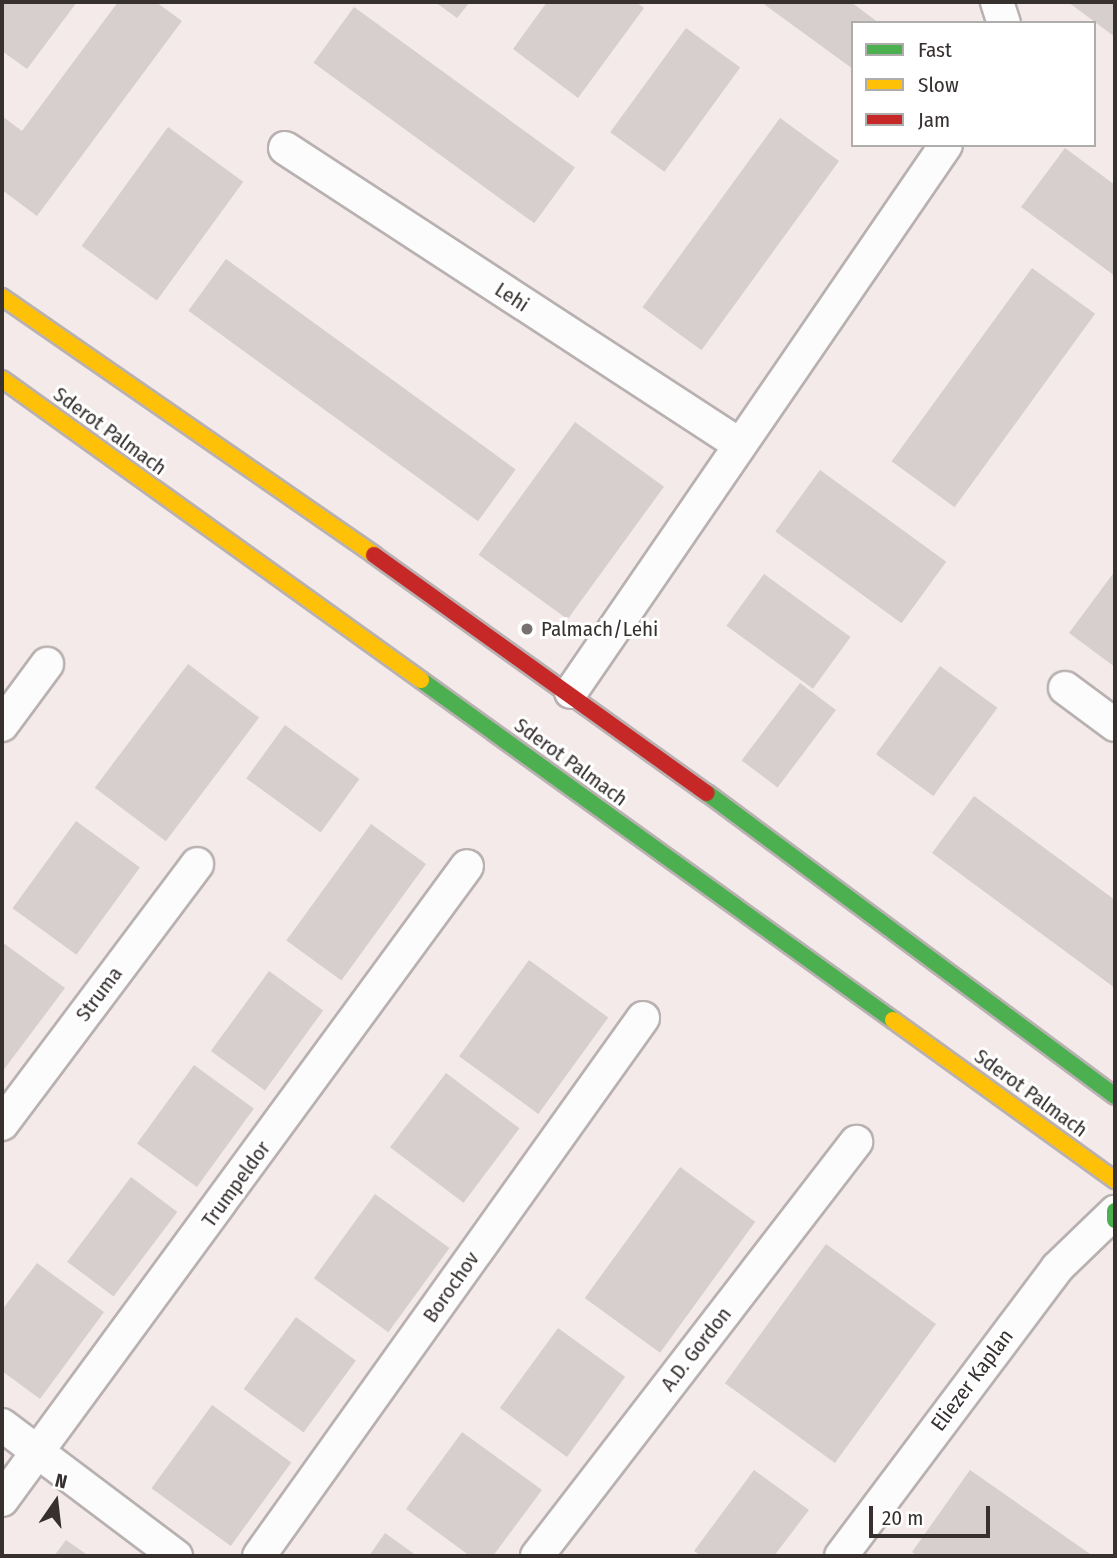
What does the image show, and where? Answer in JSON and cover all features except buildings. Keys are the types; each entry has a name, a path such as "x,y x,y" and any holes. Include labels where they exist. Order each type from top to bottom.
{"street":[{"path":"997,2 1003,21"},
{"path":"571,692 945,147"},
{"name":"Lehi","path":"285,148 740,445"},
{"path":"2,297 571,692 1115,1096"},
{"name":"Sderot Palmach","path":"2,379 1115,1180"},
{"path":"2,725 47,664"},
{"path":"1065,688 1115,725"},
{"name":"Struma","path":"2,1125 197,864"},
{"name":"Trumpeldor","path":"2,1500 40,1453 467,866"},
{"name":"Borochov","path":"259,1556 643,1018"},
{"name":"A.D. Gordon","path":"537,1556 856,1142"},
{"path":"1115,1212 1115,1220"},
{"name":"Eliezer Kaplan","path":"841,1556 1058,1268 1115,1212"},
{"path":"2,1425 176,1556"}],"traffic: fast":[{"path":"421,680 893,1020"},
{"path":"707,793 1115,1096"},
{"path":"1115,1211 1115,1220"}],"traffic: slow":[{"path":"2,297 374,555"},
{"path":"2,379 421,680"},
{"path":"893,1020 1115,1180"}],"traffic: jam":[{"path":"374,555 707,793"}],"place":[{"name":"Palmach/Lehi","path":"527,629"}]}
